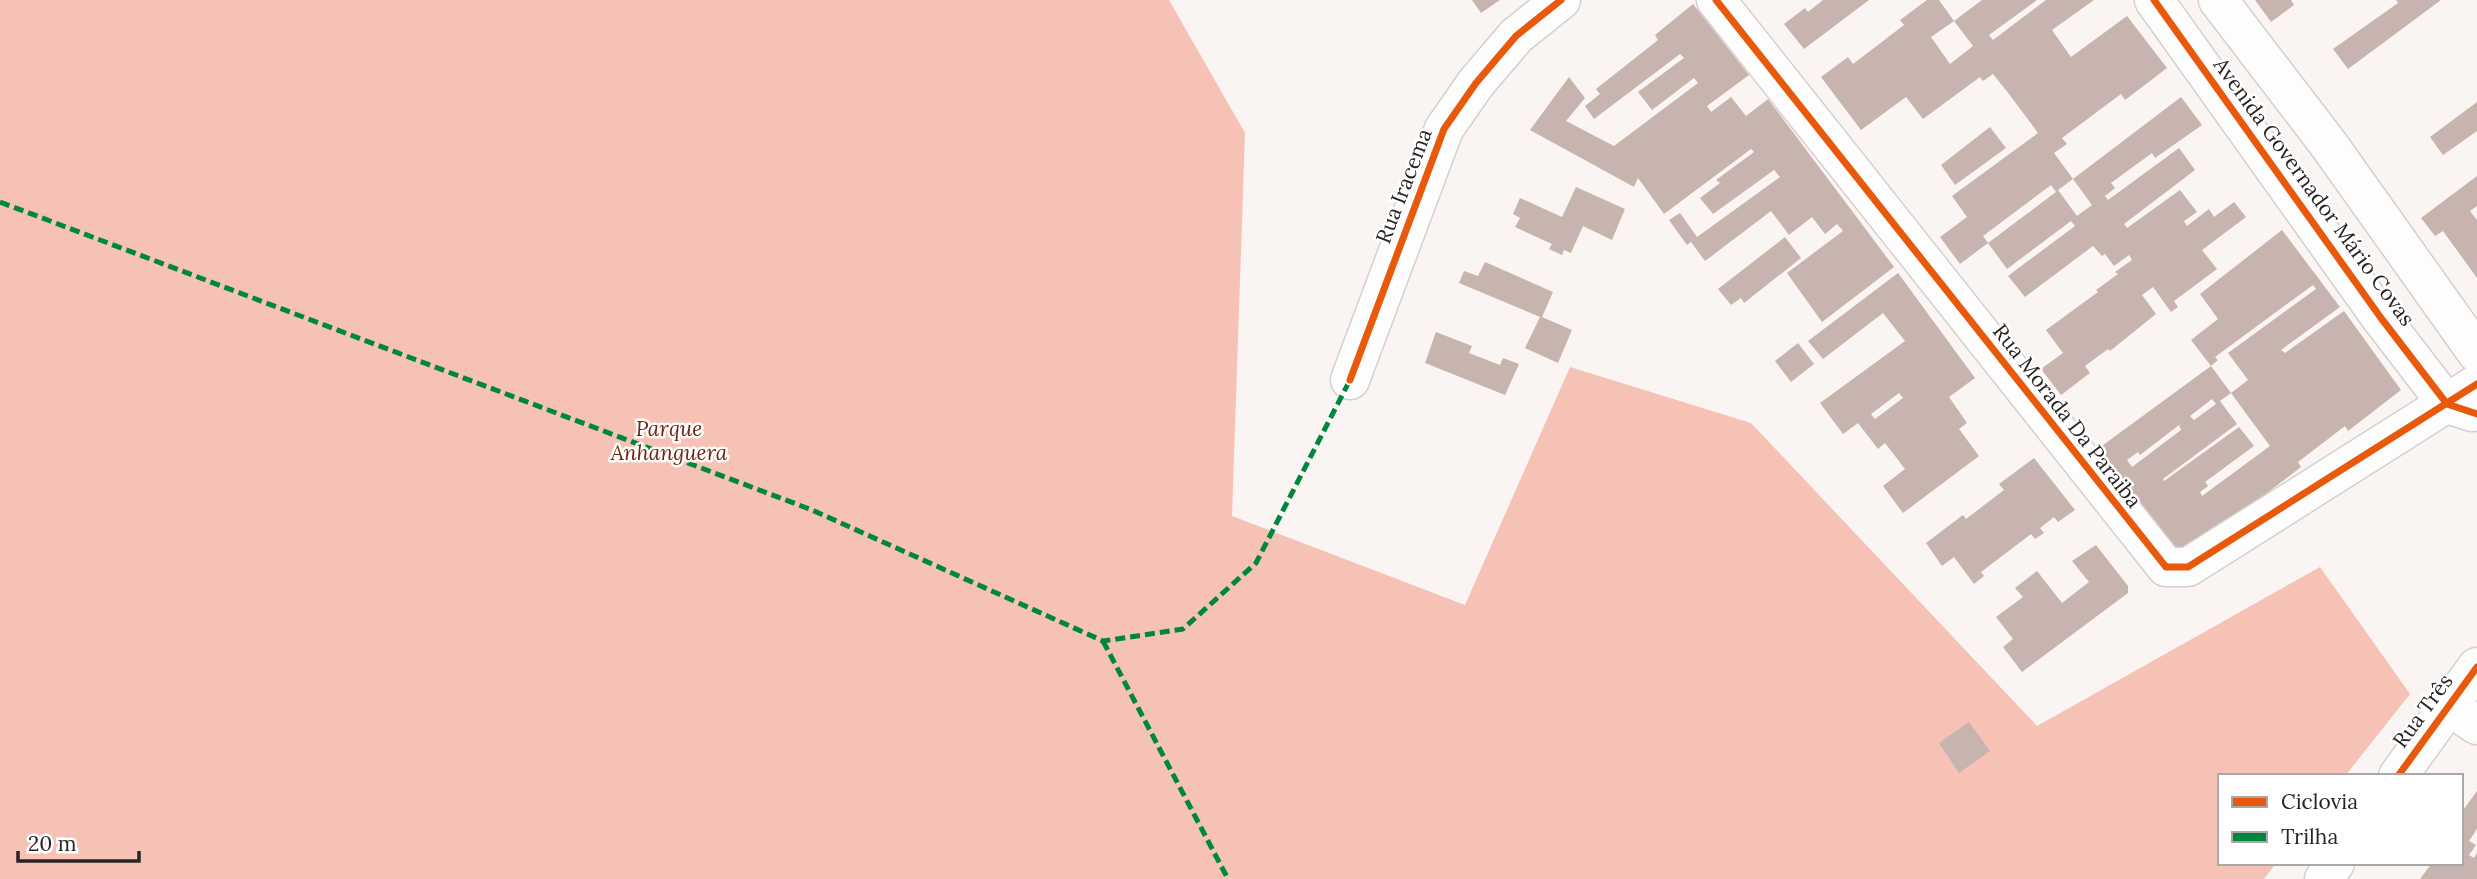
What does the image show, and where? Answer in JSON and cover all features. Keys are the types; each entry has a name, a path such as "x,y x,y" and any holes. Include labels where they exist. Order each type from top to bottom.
{"street":[{"name":"Rua Iracema","path":"1350,380 1444,128 1476,83 1516,36 1561,0"},
{"name":"Rua Morada Da Paraiba","path":"1716,0 2166,567 2188,567 2467,401"},
{"name":"Avenida Governador Mário Covas","path":"2154,0 2381,318 2467,401"},
{"name":"Avenida Governador Mário Covas","path":"2218,0 2329,145 2477,353"},
{"path":"2201,65 2242,33"},
{"name":"Rua Três","path":"2400,774 2463,716 2477,667"}],"green space":[{"name":"Parque Anhanguera","path":"0,0 1169,0 1245,133 1232,516 1465,605 1570,367 1751,423 2037,726 2320,567 2410,694 2347,774 2218,774 2218,865 2274,865 2264,879 0,879"}],"building":[{"path":"1472,0 1500,0 1481,13"},
{"path":"1823,0 1869,0 1804,49 1784,24 1805,8 1808,12"},
{"path":"1927,0 1939,0 1954,21 1982,0 2037,0 1989,35 1993,40 2046,0 2094,0 2052,30 2071,57 2127,16 2167,68 2125,100 2121,94 2062,138 2067,144 2054,153 2073,179 2181,97 2202,125 2155,158 2152,153 2111,183 2115,188 2105,196 2108,200 2179,148 2195,170 2124,224 2127,228 2180,190 2197,212 2184,221 2187,226 2209,209 2214,217 2234,202 2246,217 2202,250 2217,269 2174,301 2178,307 2171,312 2153,287 2142,295 2156,314 2110,351 2108,349 2085,366 2090,373 2061,395 2041,369 2063,353 2046,330 2098,292 2096,290 2118,274 2115,272 2132,260 2129,255 2114,266 2105,254 2102,256 2093,246 2025,297 2008,276 2075,226 2071,221 2007,269 1988,243 1960,264 1940,237 1967,217 1952,196 2038,133 1993,74 1983,81 1980,77 1923,119 1906,97 1861,130 1821,77 1848,57 1853,64 1904,25 1900,20","holes":["1954,21 1973,46 1950,64 1931,37","2073,179 2092,205 2077,216 2058,190","2051,185 2056,192 1988,243 1983,236"]},
{"path":"2255,0 2291,0 2294,5 2271,22"},
{"path":"2396,0 2441,0 2348,69 2333,49 2398,3"},
{"path":"1693,4 1749,75 1707,106 1711,112 1731,97 1746,116 1768,99 1894,267 1822,322 1787,273 1843,231 1837,224 1825,234 1812,217 1789,235 1771,211 1705,261 1691,242 1687,245 1669,220 1680,213 1697,237 1780,177 1774,170 1713,214 1700,198 1720,183 1716,180 1754,152 1751,149 1664,214 1638,178 1634,187 1530,130 1569,77 1585,98 1566,121 1614,146 1698,83 1694,78 1652,110 1638,92 1684,58 1680,54 1594,119 1585,106 1600,94 1596,89 1658,40 1655,35"},
{"path":"2477,102 2477,131 2443,155 2430,137"},
{"path":"1990,127 2006,148 1955,185 1941,165"},
{"path":"2477,176 2477,206 2470,211 2477,220 2477,278 2443,231 2435,236 2421,218"},
{"path":"1576,187 1625,209 1612,240 1583,226 1571,253 1564,250 1562,255 1549,249 1552,244 1515,227 1520,218 1513,214 1520,198 1562,217"},
{"path":"2282,230 2340,307 2281,350 2285,353 2344,311 2401,390 2348,431 2345,426 2298,462 2301,467 2184,556 2174,549 2099,448 2211,366 2191,340 2218,319 2200,294","holes":["2313,285 2316,289 2228,353 2248,380 2231,393 2211,366 2218,360 2215,357","2231,393 2270,446 2202,496 2200,492 2208,486 2205,482 2254,446 2239,427 2164,481 2163,479 2237,424 2220,401","2212,399 2216,404 2194,420 2190,416","2179,425 2181,430 2132,467 2127,460 2138,452 2140,455"]},
{"path":"1785,237 1801,258 1744,303 1741,298 1731,305 1718,289"},
{"path":"1485,262 1553,292 1542,317 1572,330 1558,363 1525,348 1540,317 1459,283 1464,271 1478,276"},
{"path":"1898,273 1975,378 1949,397 1967,423 1959,429 1979,456 1903,513 1883,486 1905,469 1885,443 1878,449 1858,423 1843,434 1820,403 1905,341 1883,313 1823,359 1808,341","holes":["1899,393 1903,398 1875,419 1871,414"]},
{"path":"1436,332 1472,346 1469,353 1500,365 1503,358 1519,364 1505,395 1425,363"},
{"path":"1798,343 1814,364 1791,382 1775,361"},
{"path":"2034,458 2075,510 2058,522 2054,517 2040,528 2044,533 2035,539 2031,534 1981,572 1984,576 1974,584 1954,557 1942,566 1926,543 1963,515 1966,519 2004,490 1999,484"},
{"path":"2096,545 2128,586 2128,593 2022,672 2003,647 2013,639 1996,617 2023,597 2015,588 2037,571 2062,603 2089,582 2072,561"},
{"path":"1969,722 1990,751 1959,773 1939,743"},
{"path":"2477,791 2477,829 2469,841 2476,845 2469,855 2474,858 2477,853 2477,879 2420,879 2430,865 2463,865 2463,810"}],"marked path":[{"path":"0,202 812,510 1103,641 1183,629 1256,563 1350,380"},
{"path":"1103,641 1228,879"}],"cycle path":[{"path":"1350,380 1444,129 1476,83 1516,36 1561,0"},
{"path":"1716,0 2166,567 2188,567 2477,384"},
{"path":"2154,0 2381,318 2447,404 2477,414"},
{"path":"2399,774 2477,667"}]}
